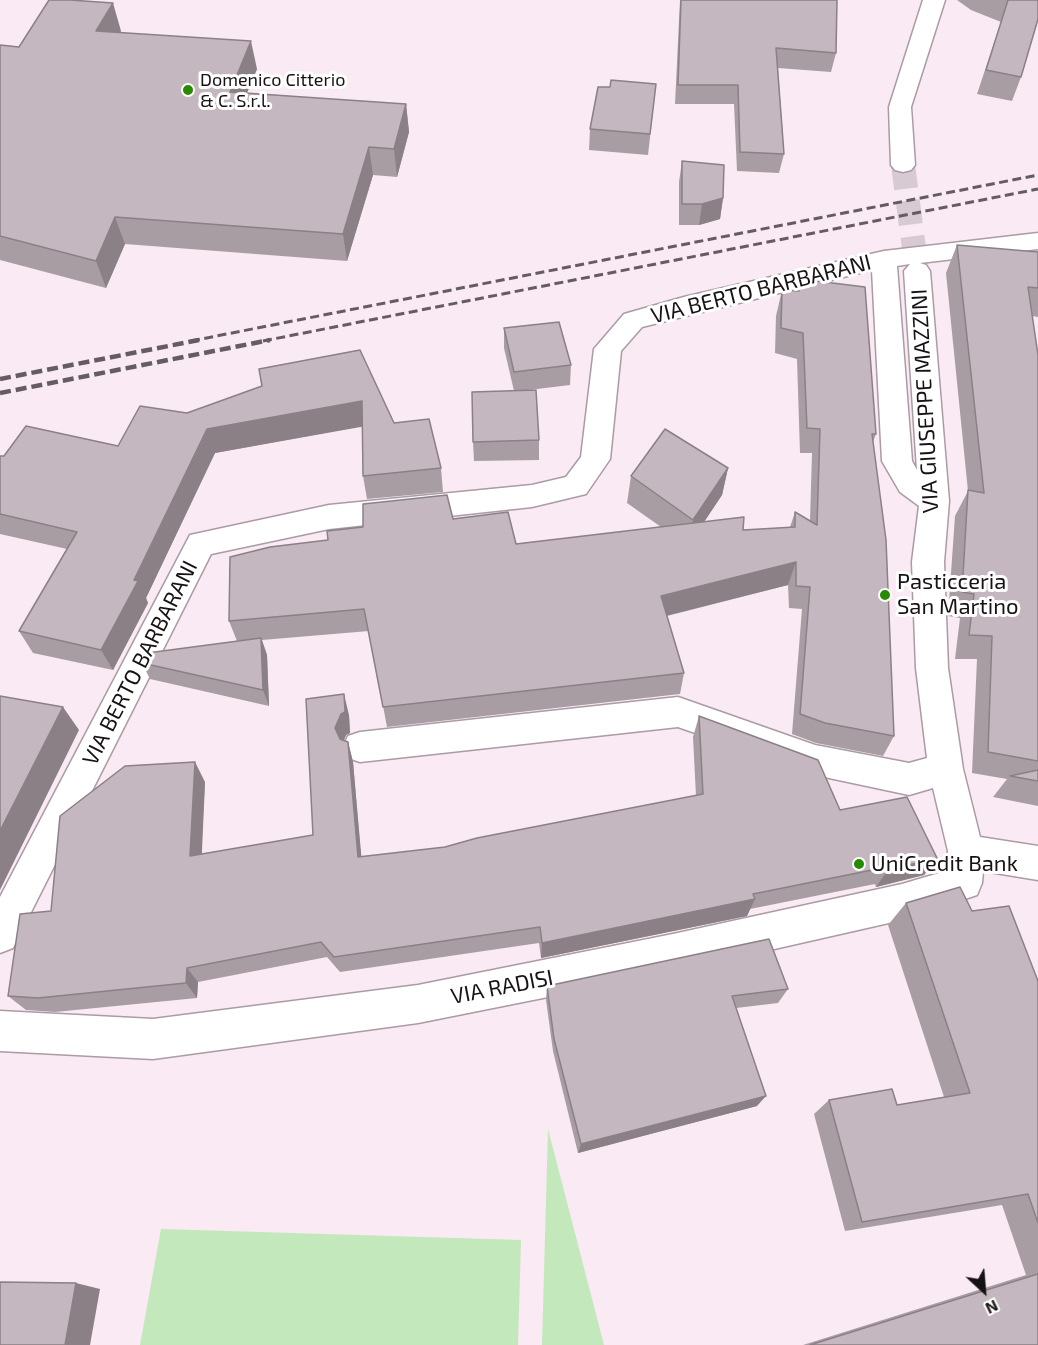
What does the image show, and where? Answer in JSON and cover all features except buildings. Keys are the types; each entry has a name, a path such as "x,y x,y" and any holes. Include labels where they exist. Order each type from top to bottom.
{"street":[{"path":"903,165 900,107 934,0"},
{"path":"934,501 910,483 897,461 884,259 1038,241"},
{"name":"VIA BERTO BARBARANI","path":"0,935 201,544 329,517 532,496 576,486 595,459 608,349 633,320 884,259"},
{"name":"VIA GIUSEPPE MAZZINI","path":"917,270 934,501 928,562 932,668 946,770 966,851"},
{"path":"360,747 678,712 815,760 909,779 946,770"},
{"path":"966,851 1038,863"},
{"name":"VIA RADISI","path":"0,1031 153,1039 418,1004 673,953 902,902 964,883 966,851"}],"green space":[{"path":"548,1129 604,1345 542,1345"},
{"path":"161,1229 521,1240 518,1345 140,1345"}],"tunnel":[{"path":"903,165 917,271"}],"railway":[{"path":"191,341 1038,175"},
{"path":"263,341 1038,189"},
{"path":"0,379 199,340"},
{"path":"0,393 270,340"}],"place":[{"name":"Domenico Citterio & C. S.r.l.","path":"188,90"},
{"name":"Pasticceria San Martino","path":"885,595"},
{"name":"UniCredit Bank","path":"859,864"}]}
